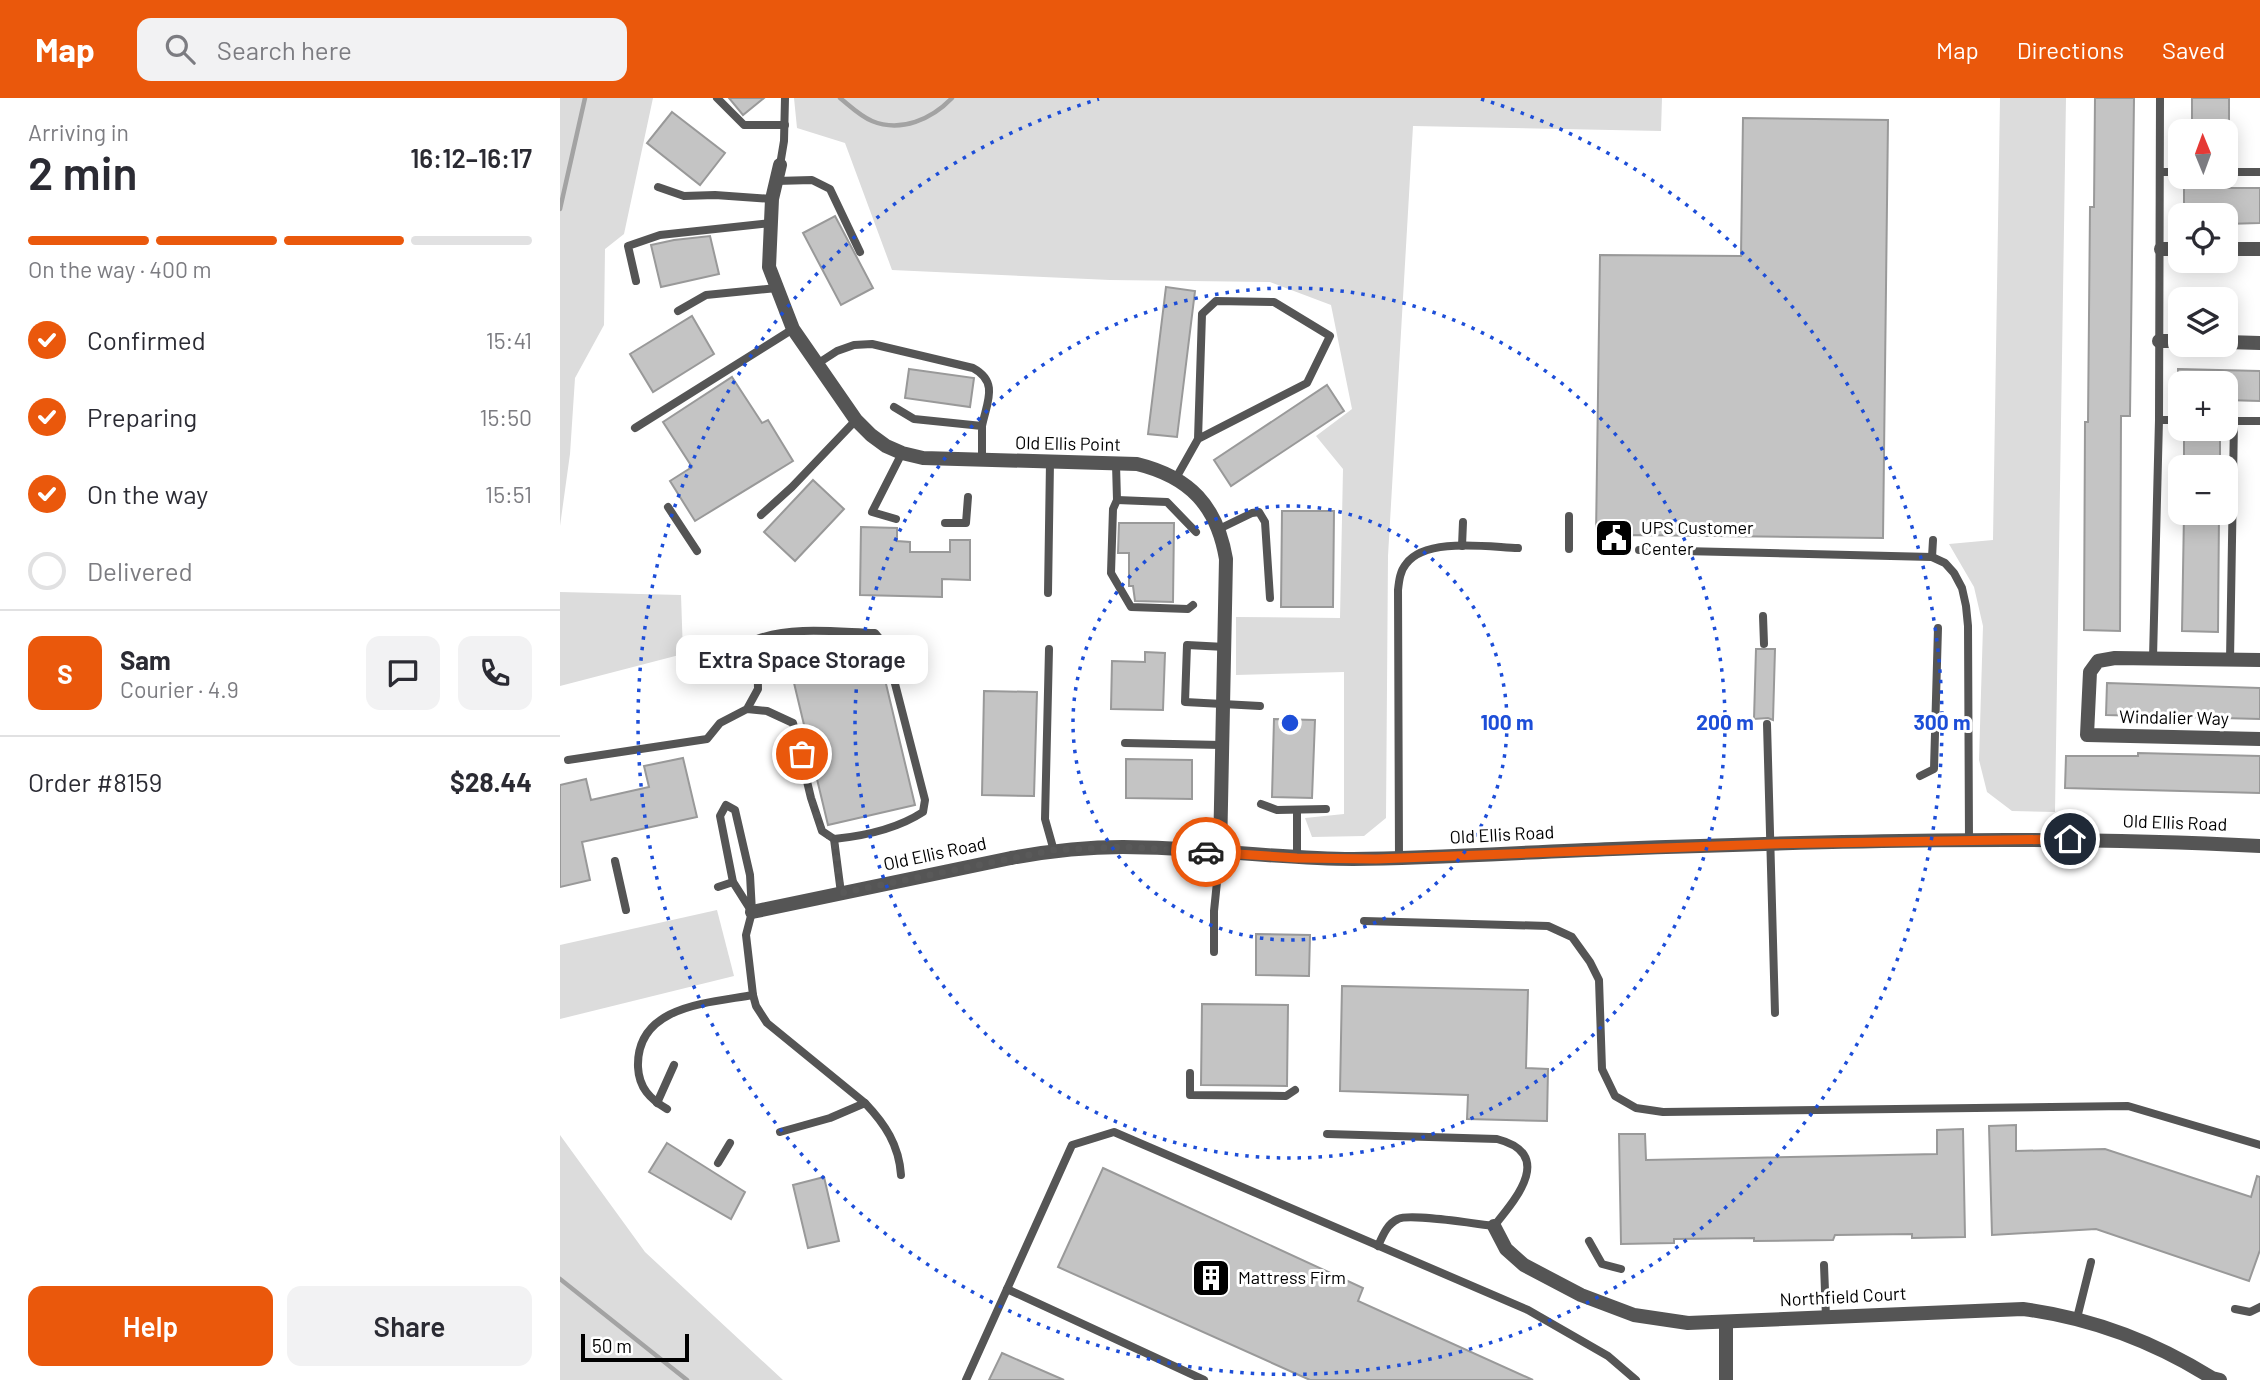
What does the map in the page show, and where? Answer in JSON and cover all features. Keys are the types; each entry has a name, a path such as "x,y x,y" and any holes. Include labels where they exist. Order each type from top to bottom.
{"street":[{"name":"Old Ellis Point","path":"780,164 772,199 769,267 793,329 856,420 886,446 923,458 1147,467 1176,478 1205,503 1219,528 1226,559 1220,853"},
{"path":"2161,249 2168,249"},
{"path":"2238,249 2260,249"},
{"path":"2159,341 2168,341"},
{"path":"2238,342 2260,343"},
{"name":"Windalier Way","path":"2153,658 2115,658 2098,662 2090,673 2087,735 2260,739"},
{"path":"2153,658 2260,660"},
{"name":"Old Ellis Road","path":"752,912 1054,850 1124,847 1297,858 1399,859 1770,844 1969,840 2108,840 2260,846"},
{"name":"Northfield Court","path":"1494,1226 1506,1249 1524,1265 1598,1303 1662,1321 1727,1322 2023,1309 2077,1318 2136,1337 2165,1350 2215,1379"},
{"path":"1726,1380 1727,1322"}],"lane":[{"path":"717,98 744,125 785,125"},
{"path":"780,164 785,98"},
{"path":"2153,658 2159,420 2160,98"},
{"path":"2160,172 2168,172"},
{"path":"2238,172 2260,172"},
{"path":"776,181 812,180 830,189 860,252"},
{"path":"658,187 684,196 772,199"},
{"path":"636,281 628,247 660,235 771,223"},
{"path":"678,311 706,295 777,288"},
{"path":"1176,478 1198,439 1202,314 1216,301 1274,302 1331,336 1307,383 1198,439"},
{"path":"635,428 793,329"},
{"path":"817,364 837,351 854,345 872,344 973,368 983,373 988,380 989,391 982,426 982,461"},
{"path":"894,407 914,419 982,426"},
{"path":"761,515 792,487 856,420"},
{"path":"2159,420 2168,420"},
{"path":"2238,421 2260,421"},
{"path":"2230,441 2230,660"},
{"path":"896,519 872,512 902,453"},
{"path":"1048,593 1050,462"},
{"path":"1116,464 1117,500 1113,509 1111,573 1131,607 1188,609 1193,605"},
{"path":"945,523 966,523 968,497"},
{"path":"1117,500 1167,502 1196,532"},
{"path":"668,507 697,551"},
{"path":"1219,528 1259,512 1265,522 1270,598"},
{"path":"1569,516 1569,549"},
{"path":"1462,547 1463,522"},
{"path":"1932,557 1933,540"},
{"path":"1399,859 1400,576 1405,565 1422,551 1433,547 1518,548"},
{"path":"1639,550 1932,557 1945,563 1962,588 1968,626 1969,840"},
{"path":"1763,616 1764,644"},
{"path":"1920,776 1934,769 1938,628"},
{"path":"568,760 706,739 720,723 747,709 758,690 757,639 770,634 875,633 885,645 925,800 923,812 909,821 874,832 834,839 822,831 793,723 767,711 747,709"},
{"path":"1224,647 1187,645 1185,702 1260,706"},
{"path":"1049,649 1045,819 1054,850"},
{"path":"1767,724 1775,1013"},
{"path":"1125,743 1222,746"},
{"path":"1261,804 1277,810 1326,809"},
{"path":"752,912 733,882 720,816 726,805 735,810 750,875 752,912 746,936 756,1006 767,1023 880,1118 891,1136 900,1161 901,1175"},
{"path":"1297,810 1297,858"},
{"path":"724,837 741,833"},
{"path":"834,839 841,893"},
{"path":"1214,952 1214,911 1220,853"},
{"path":"615,861 626,910"},
{"path":"718,887 733,882"},
{"path":"1364,921 1548,926 1572,937 1599,980 1602,1069 1615,1096 1636,1108 1663,1112 2128,1106 2260,1145"},
{"path":"667,1109 645,1090 638,1070 640,1049 656,1022 680,1009 753,995"},
{"path":"657,1103 674,1065"},
{"path":"1191,1073 1190,1094 1286,1097 1295,1090"},
{"path":"780,1132 830,1118 865,1103"},
{"path":"966,1380 1072,1145 1114,1132 1528,1310 1608,1356 1636,1380"},
{"path":"1327,1134 1497,1139 1509,1142 1519,1149 1525,1159 1526,1183 1494,1226 1403,1217 1386,1228 1378,1245"},
{"path":"718,1163 730,1143"},
{"path":"1589,1241 1602,1264 1621,1269"},
{"path":"2077,1318 2091,1262"},
{"path":"1824,1265 1826,1317"},
{"path":"1007,1289 1204,1380"},
{"path":"2235,1309 2250,1312 2260,1307"}],"shaded area":[{"path":"560,98 653,98 624,234 605,249 604,325 575,378 570,454 560,526"},
{"path":"794,98 1662,98 1661,131 1413,126 1388,556 1386,818 1364,836 1312,837 1305,818 1344,814 1344,672 1236,675 1236,617 1340,618 1343,469 1316,436 1352,409 1331,305 1270,282 1110,280 892,270 845,143 797,128"},
{"path":"2000,98 2066,98 2055,812 2012,811 1987,792 1979,760 1983,626 1974,587 1949,544 1993,540"},
{"path":"560,592 681,595 683,654 560,686"},
{"path":"717,910 734,976 560,1019 560,945"},
{"path":"560,1135 645,1252 783,1380 560,1380"}],"building":[{"path":"729,98 764,98 743,115"},
{"path":"2095,98 2134,98 2130,416 2121,416 2120,631 2084,630 2085,422 2088,422 2090,207 2094,207"},
{"path":"2192,98 2229,98 2229,119 2192,119"},
{"path":"672,112 725,153 700,185 647,143"},
{"path":"1743,118 1888,120 1883,538 1629,535 1629,542 1602,542 1602,535 1596,535 1600,255 1741,256"},
{"path":"2260,188 2260,223 2238,224 2238,203 2184,203 2184,189"},
{"path":"835,216 873,288 841,305 803,233"},
{"path":"710,236 719,274 661,287 651,245"},
{"path":"1166,287 1195,291 1177,437 1148,434"},
{"path":"692,316 714,354 653,392 630,354"},
{"path":"909,369 974,378 970,407 905,398"},
{"path":"2178,369 2260,371 2260,401 2238,400 2238,371"},
{"path":"732,377 762,423 768,420 793,461 695,521 670,481 692,467 663,422"},
{"path":"1327,385 1344,411 1231,486 1214,460"},
{"path":"2184,441 2220,441 2220,455 2184,455"},
{"path":"813,480 844,509 795,561 764,532"},
{"path":"1282,511 1334,511 1333,607 1281,607"},
{"path":"1119,523 1174,523 1173,602 1135,601 1133,586 1129,586 1129,553 1118,553"},
{"path":"2184,525 2219,525 2218,632 2182,631"},
{"path":"861,527 897,528 897,541 910,542 910,552 950,552 950,540 970,540 970,580 942,579 942,597 860,595"},
{"path":"1756,649 1775,649 1773,720 1754,719"},
{"path":"1145,652 1165,653 1163,710 1111,709 1112,661 1145,662"},
{"path":"881,663 915,805 828,825 794,683"},
{"path":"2107,683 2260,688 2260,719 2106,715"},
{"path":"984,691 1037,692 1034,796 982,795"},
{"path":"1274,719 1315,720 1312,798 1272,797"},
{"path":"2138,753 2260,756 2260,793 2065,788 2066,756 2138,756"},
{"path":"683,758 697,817 582,842 590,880 560,887 560,785 586,779 591,800 649,787 644,766"},
{"path":"1126,759 1192,760 1192,799 1126,798"},
{"path":"1256,934 1310,935 1309,976 1256,975"},
{"path":"1342,986 1528,990 1526,1068 1548,1069 1547,1121 1467,1119 1468,1095 1340,1091"},
{"path":"1202,1004 1288,1005 1287,1086 1201,1085"},
{"path":"2016,1125 2016,1151 2105,1149 2251,1197 2257,1176 2260,1177 2260,1250 2249,1281 2096,1229 1992,1235 1989,1126"},
{"path":"1963,1129 1965,1237 1912,1238 1912,1234 1835,1235 1833,1240 1674,1239 1674,1243 1621,1244 1619,1134 1645,1134 1646,1160 1937,1154 1937,1130"},
{"path":"667,1143 745,1192 731,1219 649,1172"},
{"name":"Mattress Firm","path":"1103,1168 1363,1288 1358,1301 1533,1380 1310,1380 1058,1267"},
{"path":"824,1177 839,1241 808,1248 793,1185"},
{"path":"1002,1353 1064,1380 989,1380"}],"waterway":[{"path":"560,209 585,98"},
{"path":"840,98 868,119 894,125 905,125 926,118 952,98"},
{"path":"560,1279 687,1380"}],"way so far":[{"path":"802,754 811,798 822,831 834,839 841,893 1054,850 1124,847 1206,852"}],"place":[{"name":"UPS Customer Center","path":"1614,538"},
{"name":"Extra Space Storage","path":"802,754"},
{"name":"Mattress Firm","path":"1211,1278"}],"route":[{"path":"1206,852 1297,858 1376,859 1770,844 2070,839"}]}
